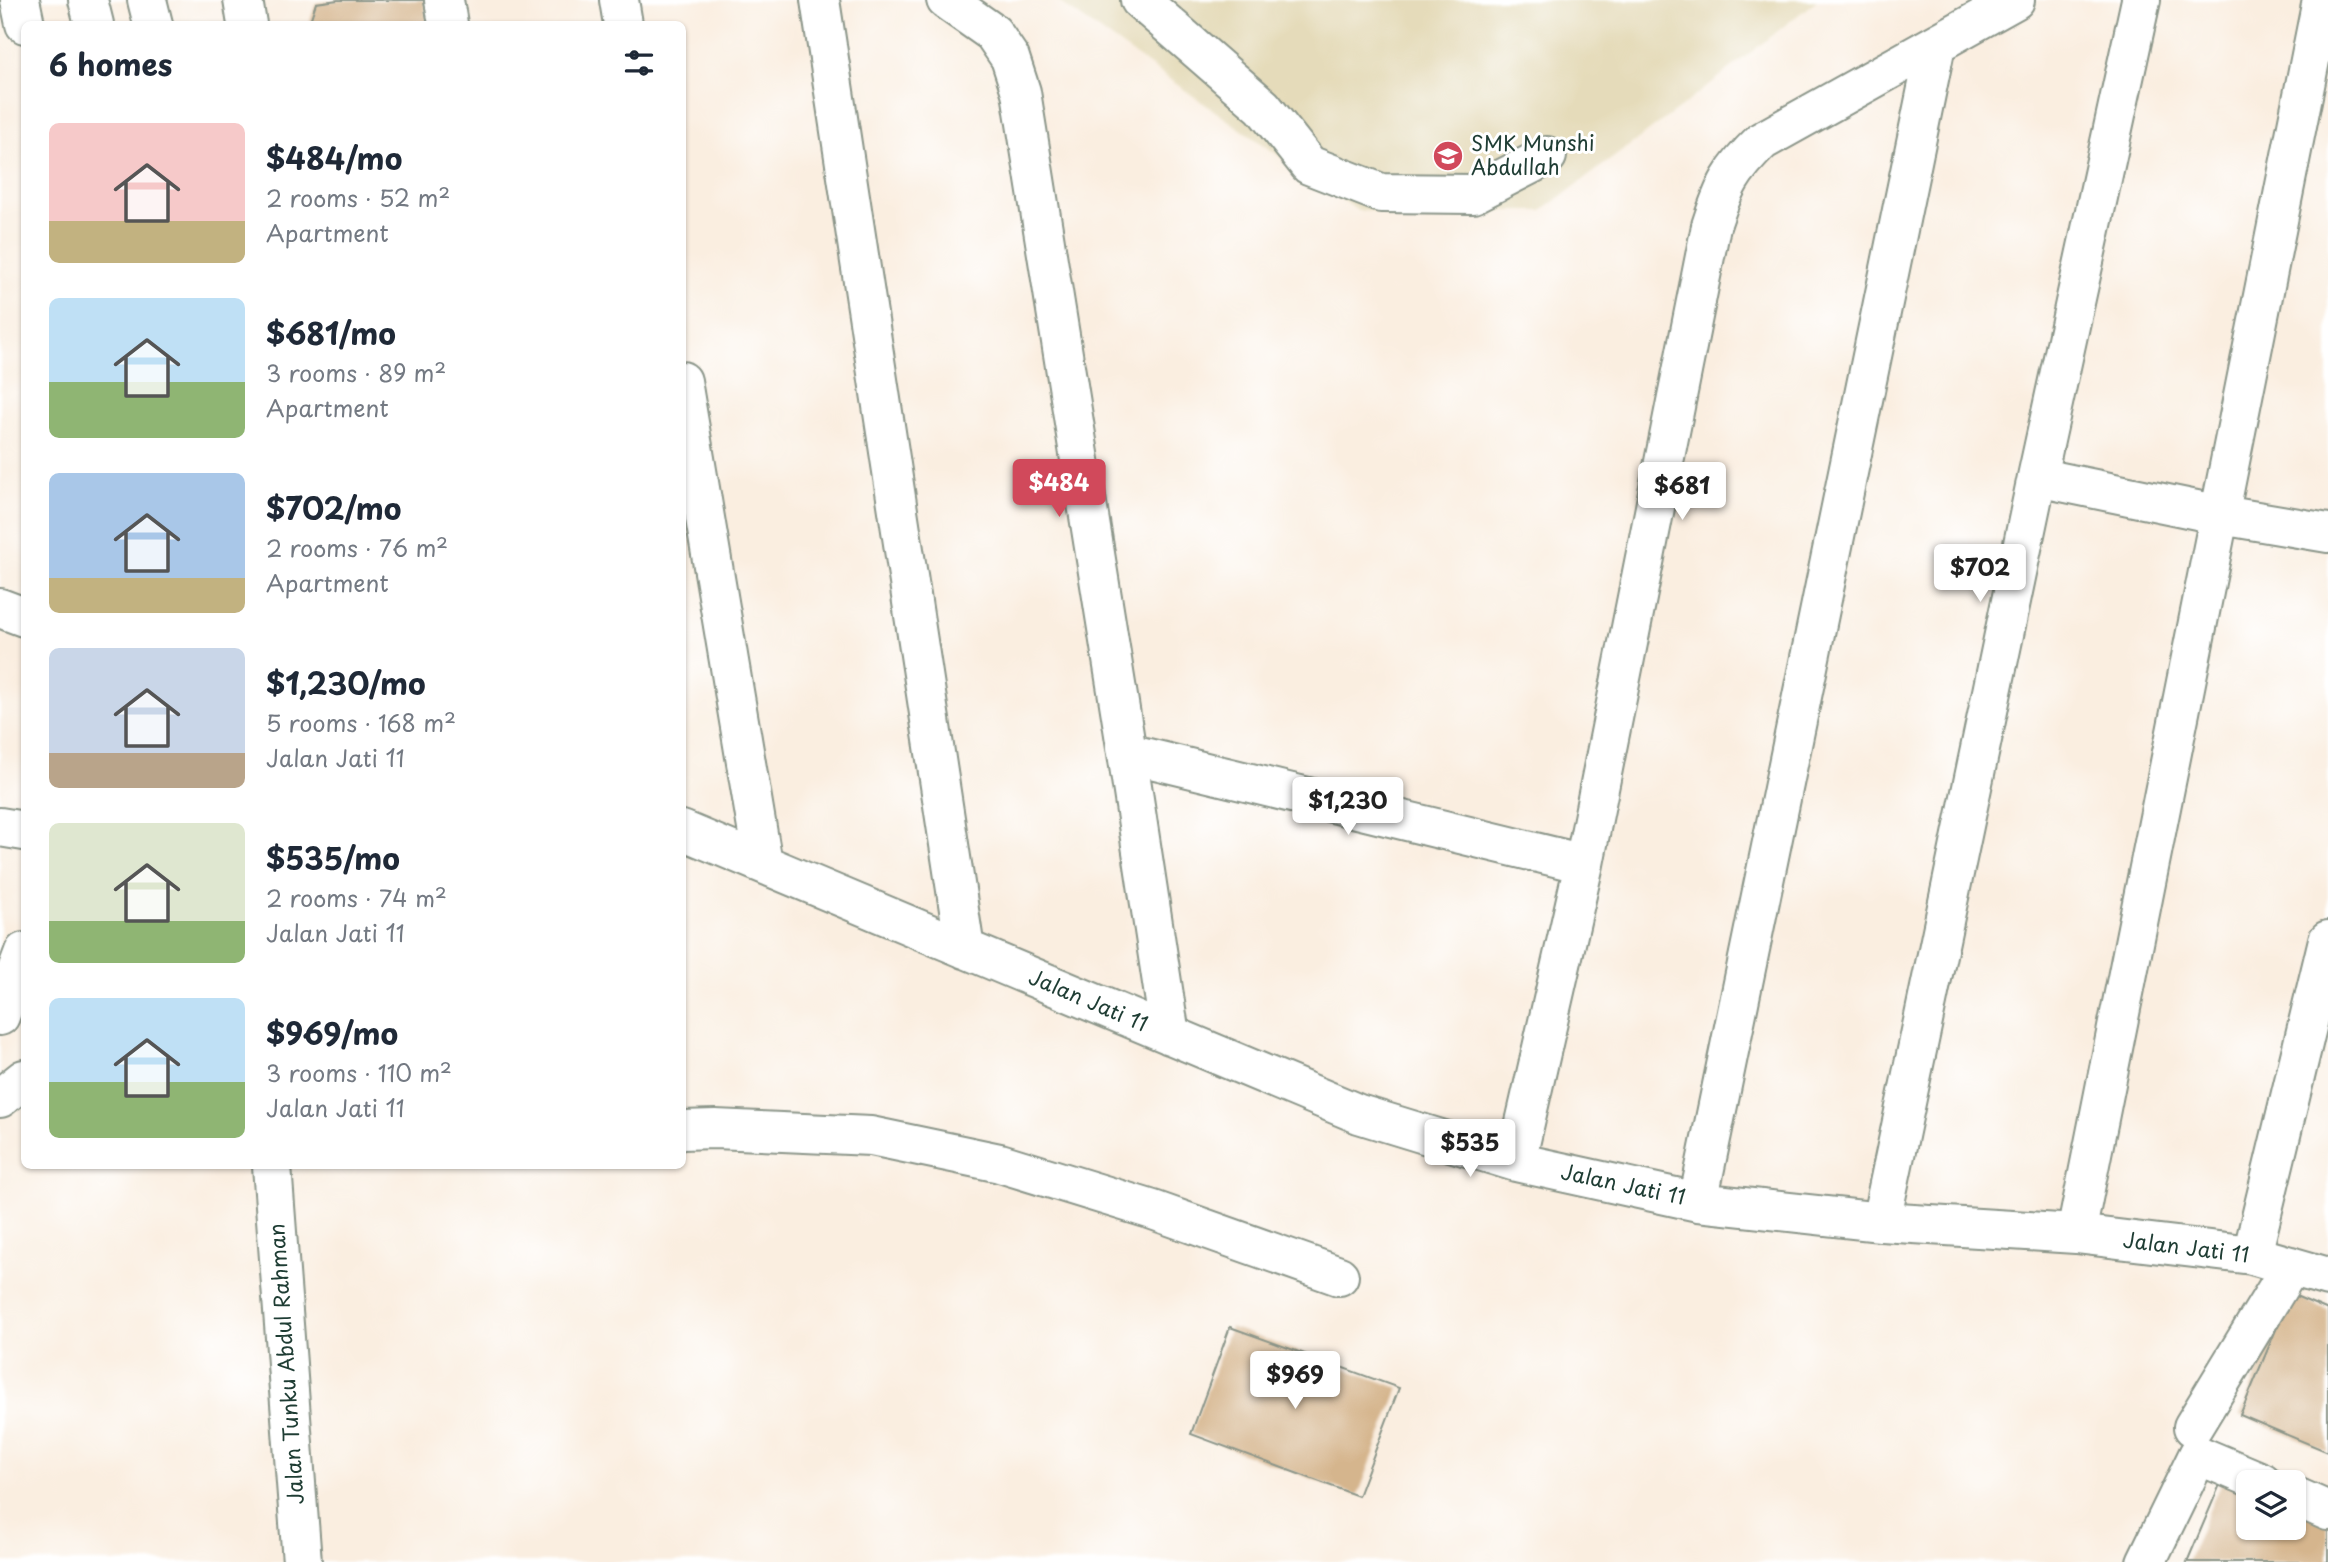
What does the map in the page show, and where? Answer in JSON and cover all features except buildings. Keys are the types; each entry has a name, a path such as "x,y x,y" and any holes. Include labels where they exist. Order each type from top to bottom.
{"street":[{"path":"20,0 24,21"},
{"path":"88,0 93,21"},
{"path":"147,0 152,21"},
{"path":"243,0 246,21"},
{"path":"444,0 448,21"},
{"path":"619,0 622,21"},
{"path":"820,0 965,949"},
{"path":"946,0 993,33 1010,58 1021,92 1170,1035"},
{"path":"1516,1162 1584,864 1710,226 1723,189 1741,161 1762,141 2015,0"},
{"path":"1881,1222 2141,0"},
{"path":"2076,1234 2322,0"},
{"path":"1148,3 1263,107 1309,165 1381,192 1473,194 1547,156"},
{"path":"1698,1202 1936,45"},
{"path":"686,405 763,864"},
{"path":"2038,477 2221,515 2328,533"},
{"path":"0,608 21,616"},
{"path":"1127,753 1584,864"},
{"path":"0,827 21,830"},
{"name":"Jalan Jati 11","path":"686,832 1359,1114 1516,1162 1698,1202 1881,1222 2076,1234 2252,1255 2328,1277"},
{"path":"2252,1255 2328,940"},
{"path":"0,1016 21,960"},
{"path":"0,1098 21,1081"},
{"path":"686,1130 871,1136 1000,1163 1153,1210 1339,1276"},
{"name":"Jalan Tunku Abdul Rahman","path":"269,1170 302,1562"},
{"path":"2193,1427 2291,1266"},
{"path":"2146,1562 2198,1455 2236,1471"},
{"path":"2306,1501 2328,1511"}],"shaded area":[{"name":"SMK Munshi Abdullah","path":"1056,0 1817,0 1689,101 1542,211 1358,211"}],"place":[{"name":"SMK Munshi Abdullah","path":"1448,156"}]}
